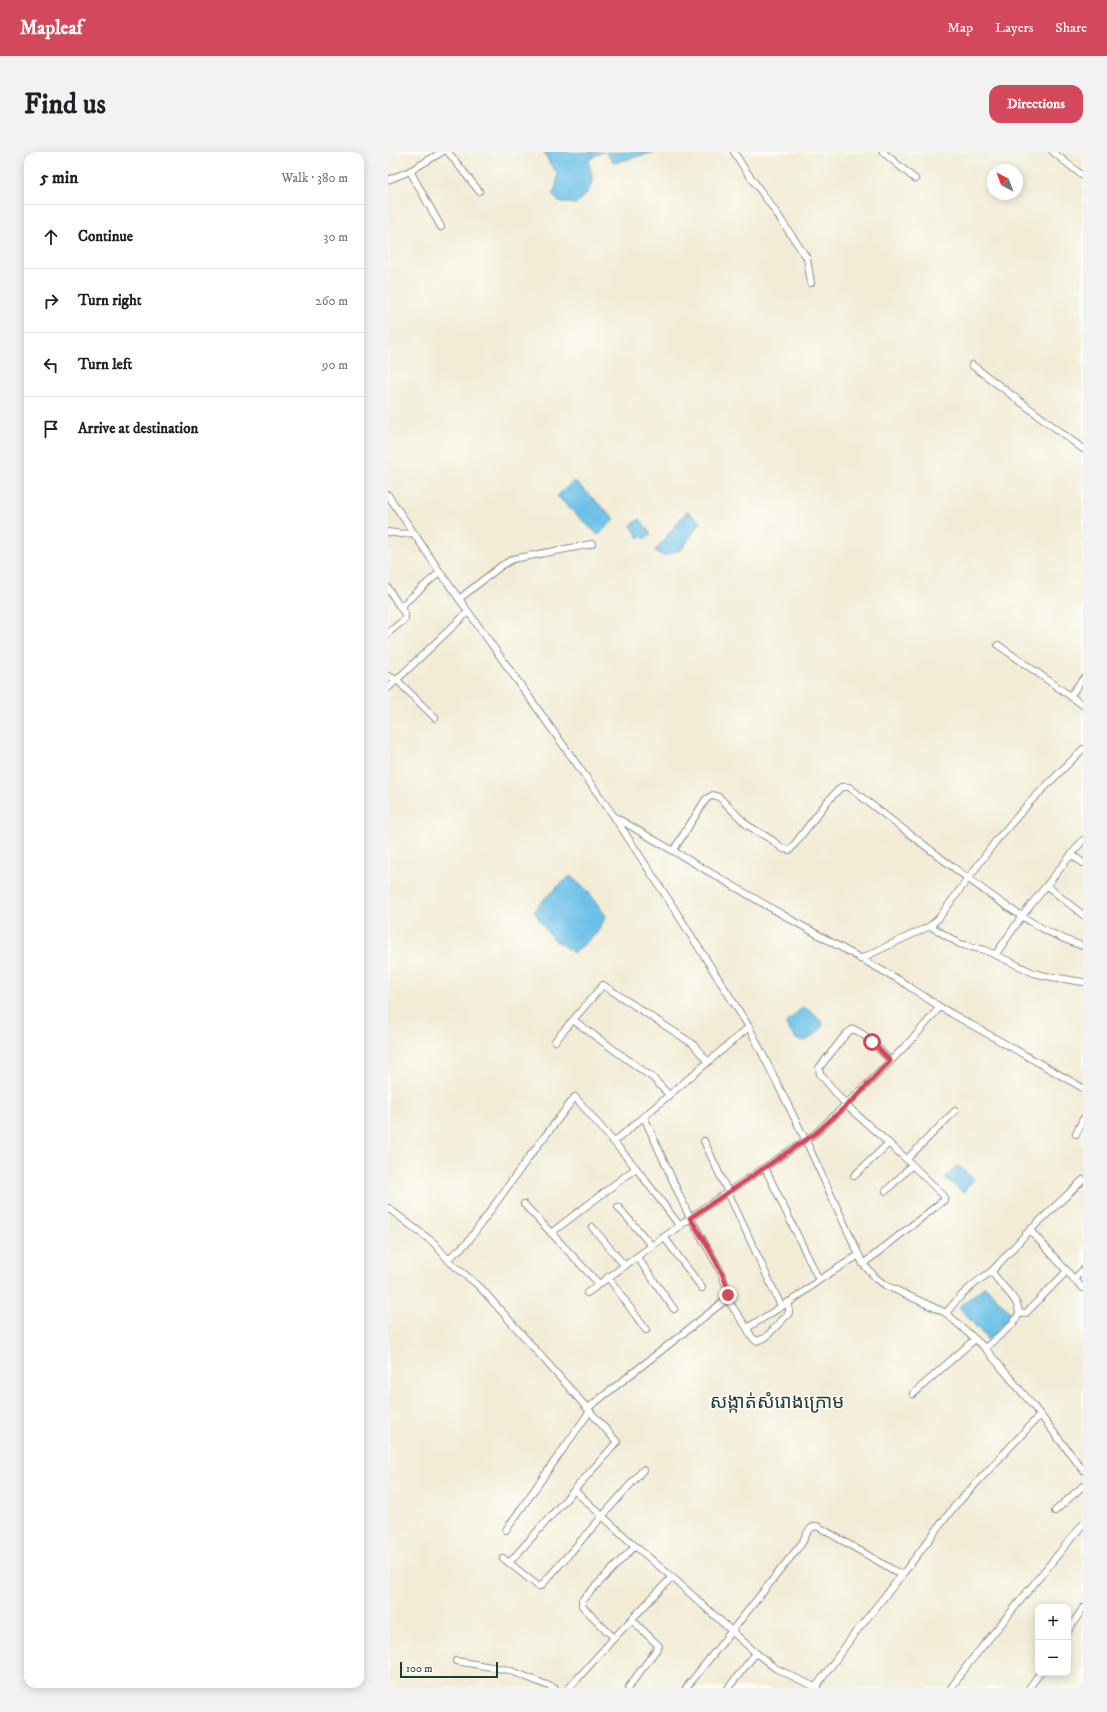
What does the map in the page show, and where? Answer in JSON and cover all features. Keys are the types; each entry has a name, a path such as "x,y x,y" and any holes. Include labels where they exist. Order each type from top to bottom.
{"street":[{"path":"388,180 410,171 442,152"},
{"path":"448,152 479,191"},
{"path":"734,152 807,258 811,283"},
{"path":"883,152 915,179"},
{"path":"1053,152 1083,176"},
{"path":"410,171 441,227"},
{"path":"972,365 1083,449"},
{"path":"388,495 440,572 612,815 668,899 749,1027 806,1141 863,1264 885,1285 946,1313 985,1348 1083,1470"},
{"path":"388,532 401,534 414,533"},
{"path":"460,599 513,558 592,544"},
{"path":"400,607 440,572"},
{"path":"388,588 391,597 405,614 405,619 388,634"},
{"path":"388,688 468,612"},
{"path":"998,645 1083,705"},
{"path":"388,676 396,680 435,718"},
{"path":"1070,696 1083,679"},
{"path":"860,959 930,926 939,918 995,842 1030,802 1083,749"},
{"path":"673,851 706,799 713,795 719,797 747,825 772,840 783,849 790,850 827,802 842,787 849,787 968,878 1022,916 1083,946"},
{"path":"612,815 860,959 901,981 940,1007 1083,1088"},
{"path":"996,954 1022,916 1083,840"},
{"path":"1072,855 1083,863"},
{"path":"1047,886 1083,915"},
{"path":"930,926 960,944 996,954 1034,973 1083,982"},
{"path":"554,1041 603,985 693,1044 708,1062"},
{"path":"587,1292 625,1266 679,1225 816,1133 847,1106 916,1035 940,1007"},
{"path":"573,1020 653,1078 669,1095"},
{"path":"614,1142 749,1027"},
{"path":"863,1264 944,1200 944,1196 907,1159 847,1106 825,1081 820,1074 819,1068 846,1034 853,1029 860,1032 890,1061"},
{"path":"448,1259 467,1243 529,1157 575,1098 636,1168 679,1225"},
{"path":"907,1159 954,1111"},
{"path":"506,1530 589,1409 727,1299 729,1293 719,1268 690,1218 644,1117"},
{"path":"1076,1134 1083,1119"},
{"path":"704,1141 782,1306"},
{"path":"854,1176 889,1143"},
{"path":"886,1191 912,1165"},
{"path":"551,1233 636,1168"},
{"path":"765,1168 819,1280"},
{"path":"946,1313 970,1288 992,1271 1030,1230 1083,1180"},
{"path":"524,1204 599,1284"},
{"path":"618,1207 652,1246"},
{"path":"388,1208 434,1243 448,1259 480,1287 617,1442 575,1491 509,1563"},
{"path":"592,1227 625,1266"},
{"path":"1030,1230 1083,1288"},
{"path":"664,1237 702,1288"},
{"path":"747,1328 859,1255"},
{"path":"636,1257 674,1309"},
{"path":"1074,1279 1083,1270"},
{"path":"992,1271 995,1279 1017,1304 1019,1314"},
{"path":"985,1348 1012,1324 1019,1314 1026,1312 1067,1271"},
{"path":"608,1277 646,1330"},
{"path":"727,1299 751,1336 756,1341 765,1338 789,1313 789,1302"},
{"path":"913,1394 975,1339"},
{"path":"575,1491 756,1653 775,1668 816,1688 856,1633 954,1507 1040,1415"},
{"path":"503,1558 538,1586 541,1586 642,1470"},
{"path":"1055,1511 1083,1486"},
{"path":"951,1688 969,1663 1083,1524"},
{"path":"686,1688 802,1543 813,1526 817,1526 902,1575"},
{"path":"614,1638 582,1606 582,1600 635,1546"},
{"path":"569,1688 672,1577"},
{"path":"1071,1626 1083,1608"},
{"path":"628,1688 659,1646 632,1620"},
{"path":"728,1688 756,1653"},
{"path":"456,1661 509,1670 554,1688"},
{"path":"1029,1688 1038,1676"}],"water":[{"path":"544,152 604,152 589,160 592,175 591,185 584,196 575,204 559,202 552,194 556,187 558,174 550,164"},
{"path":"605,152 655,152 614,163"},
{"path":"574,481 615,519 598,535 557,496"},
{"path":"687,511 701,522 682,549 664,556 655,551"},
{"path":"640,519 651,534 644,539 641,536 639,538 631,525"},
{"path":"570,876 588,891 606,916 597,933 574,953 552,938 534,912 545,898"},
{"path":"803,1007 815,1014 823,1024 820,1030 806,1041 796,1039 785,1024"},
{"path":"957,1165 974,1179 963,1192 945,1178"},
{"path":"985,1286 1012,1314 988,1340 959,1307"}],"district":[{"name":"សង្កាត់សំរោងក្រោម","path":"777,1401"}],"route":[{"path":"728,1295 729,1293 719,1268 690,1218 816,1133 853,1100 890,1061 872,1042"}]}
